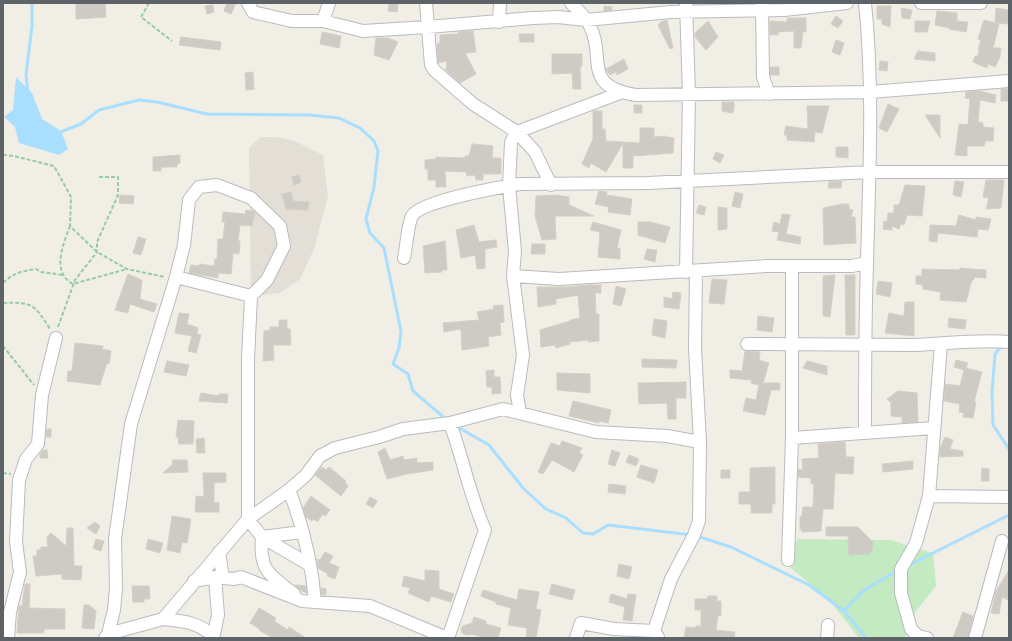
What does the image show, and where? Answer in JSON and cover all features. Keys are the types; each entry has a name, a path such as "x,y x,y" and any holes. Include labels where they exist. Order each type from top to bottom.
{"street":[{"path":"248,3 254,12 292,21 323,21 363,31 558,17 586,20 686,7 762,7 847,3"},
{"path":"323,21 330,3"},
{"path":"426,3 431,65 434,70 473,104 517,132 536,152 551,185"},
{"path":"499,22 500,3"},
{"path":"570,3 589,23 594,39 597,70 604,81 620,93"},
{"path":"864,3 870,53 870,172 865,345 865,431"},
{"path":"921,3 982,3"},
{"path":"576,638 581,623 656,635 671,579 694,535 698,522 700,442 687,180 689,94 686,7"},
{"path":"762,7 763,77 769,94"},
{"path":"520,412 517,395 523,355 513,276 515,251 509,186 511,142 517,132 620,93 636,95 870,92 1009,81"},
{"path":"404,258 412,216 418,210 450,199 509,186 606,185 870,172 1009,172"},
{"path":"106,636 114,610 116,588 115,539 131,424 176,277 184,244 189,200 198,187 217,185 251,198 280,226 284,246 267,280 251,296 248,359 248,519 262,537 310,565"},
{"path":"513,276 559,279 792,266 852,266 867,263"},
{"path":"788,560 792,438 792,266"},
{"path":"691,271 733,269"},
{"path":"176,277 251,296"},
{"path":"8,638 10,612 20,572 16,542 19,480 26,459 38,444 42,395 56,338"},
{"path":"747,344 941,344 963,340 1009,342"},
{"path":"927,638 918,636 911,629 901,593 901,569 916,544 929,496 941,344"},
{"path":"162,618 248,519 289,490 306,475 320,456 335,448 379,437 403,429 450,423 503,409 596,432 667,436 700,442"},
{"path":"194,581 215,577 241,577 302,601 370,606 448,638 485,530 475,509 461,453 450,423"},
{"path":"792,438 865,431 934,428"},
{"path":"289,490 310,565 315,602"},
{"path":"929,496 1009,497"},
{"path":"262,537 302,532"},
{"path":"262,537 261,561 265,570 302,601"},
{"path":"975,638 1002,541"},
{"path":"215,577 223,578 219,552"},
{"path":"213,637 218,615 215,577"},
{"path":"106,636 162,618 188,622 204,628 213,637"},
{"path":"827,638 828,625"}],"path":[{"path":"149,3 141,17 172,41"},
{"path":"3,156 14,156 54,166 70,197 70,226 62,246 60,266 65,280 73,284 127,269"},
{"path":"56,338 59,323 73,284 97,252 97,242 118,195 118,177 98,177"},
{"path":"70,226 97,252 127,269 160,276 176,277"},
{"path":"3,283 11,275 36,269 41,272 63,275"},
{"path":"3,303 26,302 39,310 56,338"},
{"path":"3,346 42,395"}],"shaded area":[{"path":"260,137 276,137 295,141 323,155 328,196 314,249 300,279 280,293 251,296 249,148"}],"green space":[{"path":"798,539 890,540 933,553 936,586 916,611 905,638 859,638 830,601 791,568 789,554"}],"water":[{"path":"16,77 32,93 42,119 61,131 68,149 59,155 19,143 15,127 4,117 13,110"}],"building":[{"path":"105,3 106,17 76,19 76,4"},
{"path":"227,3 236,3 231,14 224,11"},
{"path":"389,3 398,3 397,12 388,11"},
{"path":"213,5 214,12 207,14 205,6"},
{"path":"604,6 612,7 612,10 604,11"},
{"path":"877,6 891,6 890,27 882,24 882,19 877,19"},
{"path":"901,8 912,10 910,19 902,18"},
{"path":"996,8 1009,10 1009,24 995,23"},
{"path":"937,11 957,13 957,21 968,22 966,32 935,25"},
{"path":"836,16 843,21 838,28 831,24"},
{"path":"787,18 806,18 806,32 803,31 801,48 794,48 794,31 778,32 778,35 770,35 770,21 787,22"},
{"path":"667,20 673,48 670,49 658,25"},
{"path":"984,20 999,24 993,48 1001,48 1000,57 995,67 988,64 987,68 973,62 975,56 978,56 981,40 978,39"},
{"path":"708,21 718,37 706,50 695,37 695,33"},
{"path":"915,21 930,21 927,32 915,32"},
{"path":"473,31 476,52 465,53 476,74 460,83 446,70 447,61 438,63 437,44 440,43 440,35"},
{"path":"322,32 341,36 339,48 320,44"},
{"path":"519,34 534,34 534,42 520,42"},
{"path":"181,37 221,42 220,50 179,45"},
{"path":"376,38 388,38 398,42 389,60 374,55"},
{"path":"836,40 844,43 840,55 832,52"},
{"path":"918,51 935,53 935,61 914,59"},
{"path":"552,54 582,54 582,66 580,68 581,89 573,89 572,73 552,74"},
{"path":"624,59 628,69 617,75 616,72 610,75 606,69"},
{"path":"880,61 888,62 887,71 879,70"},
{"path":"770,67 779,67 779,75 770,75"},
{"path":"253,72 254,89 246,90 245,73"},
{"path":"1001,89 1009,89 1009,101 1001,101"},
{"path":"979,91 996,95 995,103 980,100 978,122 983,123 983,127 994,128 993,141 985,141 984,146 967,146 967,156 955,155 959,124 968,125 970,99 965,98 966,92"},
{"path":"722,102 734,102 734,110 732,113 722,111"},
{"path":"888,104 899,109 887,132 879,128"},
{"path":"634,105 642,105 642,113 634,113"},
{"path":"807,106 829,106 822,133 815,132 814,142 787,140 787,135 784,135 786,126 808,129"},
{"path":"593,111 602,111 602,129 605,129 606,141 640,143 640,128 654,128 654,137 666,136 674,138 673,153 633,156 633,168 623,168 623,143 606,172 591,163 589,168 582,164 593,139"},
{"path":"925,115 940,115 940,138"},
{"path":"472,144 493,146 492,158 501,158 501,174 483,174 483,180 476,180 475,175 467,176 466,172 445,171 446,187 436,187 436,180 428,180 428,169 425,169 425,160 436,159 436,157 465,158 465,156 469,156"},
{"path":"836,147 848,147 848,158 836,157"},
{"path":"716,152 724,155 720,163 713,159"},
{"path":"180,155 180,163 177,164 177,167 161,167 161,171 153,171 153,157"},
{"path":"299,175 301,182 294,185 292,177"},
{"path":"986,180 1004,180 1001,208 986,209 989,198 983,197"},
{"path":"842,181 841,188 828,188 829,182"},
{"path":"955,181 964,182 961,197 953,195"},
{"path":"905,185 925,186 922,216 907,215 904,225 901,224 899,229 892,226 892,230 883,229 884,221 887,222 888,213 894,213 894,205 899,205"},
{"path":"599,191 607,192 606,195 632,199 630,215 608,212 609,207 595,204"},
{"path":"291,192 293,201 309,202 308,210 286,209 282,194"},
{"path":"735,192 743,194 740,208 732,206"},
{"path":"120,195 134,196 133,204 119,203"},
{"path":"556,195 569,197 569,205 594,216 555,216 556,239 542,240 535,216 536,196"},
{"path":"849,204 849,209 853,210 851,217 855,217 856,243 824,245 823,208"},
{"path":"699,205 706,207 704,215 696,213"},
{"path":"718,207 727,208 727,229 718,230"},
{"path":"246,210 255,212 252,226 240,225 238,241 240,241 239,254 233,253 231,274 218,273 218,278 189,273 191,265 199,266 200,264 214,266 215,259 217,259 218,239 223,239 225,222 222,222 223,212 245,214"},
{"path":"782,214 790,215 786,234 801,237 800,244 777,240 779,232 772,231 774,222 780,224"},
{"path":"959,215 976,220 976,217 991,219 988,230 978,229 977,237 938,233 937,242 929,241 930,225 956,226"},
{"path":"593,222 621,230 617,248 620,248 620,259 598,257 600,232 590,230"},
{"path":"638,222 650,222 670,227 665,243 638,235"},
{"path":"474,225 479,242 496,240 497,247 485,249 485,268 477,269 475,255 461,258 456,230"},
{"path":"138,237 146,239 141,255 133,253"},
{"path":"445,241 447,270 442,270 442,272 425,273 423,246"},
{"path":"532,244 545,244 545,254 531,254"},
{"path":"647,249 657,250 655,262 644,259"},
{"path":"960,268 986,270 986,278 975,277 971,283 966,302 940,300 941,292 923,289 923,285 916,284 916,276 922,276 922,269 959,270"},
{"path":"128,274 142,280 140,299 157,304 154,312 130,304 128,313 115,310"},
{"path":"835,275 830,317 823,316 823,276"},
{"path":"845,275 855,275 855,335 846,335"},
{"path":"712,279 727,280 724,304 709,303"},
{"path":"878,281 892,283 890,297 876,294"},
{"path":"601,285 601,293 595,293 596,314 599,314 599,341 588,342 588,340 569,342 570,344 556,348 555,345 541,347 540,330 580,318 578,295 556,299 556,304 538,307 537,287"},
{"path":"616,286 626,289 621,306 613,304"},
{"path":"673,292 681,293 679,309 664,307 664,297 672,299"},
{"path":"905,302 914,302 914,336 885,333 889,313 904,316"},
{"path":"503,305 504,322 500,323 501,335 488,337 489,346 462,350 461,329 444,332 443,323 479,320 477,312 494,309 493,306"},
{"path":"179,313 189,314 187,324 198,328 197,334 201,335 196,353 188,351 192,336 175,333"},
{"path":"758,316 774,318 772,332 757,330"},
{"path":"949,318 966,320 965,329 948,327"},
{"path":"654,319 667,321 665,338 652,335"},
{"path":"279,320 287,320 287,329 290,329 291,345 273,345 274,360 263,361 264,331 270,330 270,327 279,327"},
{"path":"75,343 103,346 102,349 111,351 109,364 107,363 100,385 67,381 68,371 72,371"},
{"path":"745,351 760,352 759,360 769,363 763,383 780,383 780,390 771,390 765,415 743,411 746,398 756,400 759,385 751,383 752,380 730,378 730,370 742,371"},
{"path":"642,359 677,360 676,368 642,367"},
{"path":"956,360 968,363 966,368 982,372 974,402 976,402 973,418 963,417 964,413 959,412 960,404 944,401 945,384 960,386 964,370 954,367"},
{"path":"167,361 189,365 186,376 164,372"},
{"path":"807,361 827,366 827,375 803,368"},
{"path":"494,370 494,377 500,377 501,393 492,394 492,387 487,387 486,371"},
{"path":"557,373 590,374 590,393 557,390"},
{"path":"686,382 686,398 676,398 676,419 668,419 667,403 639,404 638,383"},
{"path":"898,391 917,393 918,422 902,423 902,417 891,416 891,403 887,399"},
{"path":"201,393 219,396 219,394 228,394 227,403 199,401"},
{"path":"573,401 611,410 608,423 599,421 599,423 569,416"},
{"path":"178,420 194,421 193,444 179,444 178,437 176,437"},
{"path":"47,429 51,429 51,437 46,437"},
{"path":"945,437 953,440 950,449 963,451 963,456 940,457 940,449"},
{"path":"204,438 205,453 197,453 196,439"},
{"path":"562,441 582,448 579,453 583,455 574,472 552,460 543,474 538,472 551,443 560,446"},
{"path":"845,442 846,457 854,457 853,474 835,473 833,509 823,509 821,531 802,532 802,529 800,530 800,517 802,516 803,507 813,507 814,484 811,484 811,478 798,477 798,469 803,470 802,459 819,458 818,444"},
{"path":"385,448 390,460 403,456 404,460 417,458 417,463 433,462 433,470 387,479 378,452"},
{"path":"43,450 47,450 48,458 40,458 40,454"},
{"path":"612,450 620,453 615,466 608,464"},
{"path":"629,455 639,459 636,466 626,462"},
{"path":"172,460 187,460 188,472 163,473 173,464"},
{"path":"913,461 913,469 883,472 882,464"},
{"path":"641,465 658,470 654,483 637,477"},
{"path":"322,467 326,470 329,467 346,481 345,483 348,486 341,496 315,475"},
{"path":"775,467 775,504 772,504 772,513 751,513 751,504 739,504 739,492 750,492 750,468"},
{"path":"982,468 989,469 989,481 981,481"},
{"path":"721,470 730,470 730,478 721,478"},
{"path":"203,473 226,473 226,482 214,483 214,503 219,502 219,512 195,512 196,496 204,497"},
{"path":"609,484 626,486 625,494 608,492"},
{"path":"311,496 330,510 325,516 323,514 317,522 314,519 312,521 306,517 303,508"},
{"path":"370,497 377,501 373,508 366,504"},
{"path":"172,516 191,519 187,543 182,542 180,553 167,550"},
{"path":"95,522 100,526 96,534 87,528"},
{"path":"826,527 858,527 873,542 872,550 869,554 849,555 848,536 826,536"},
{"path":"67,528 73,528 74,566 82,566 81,580 62,579 62,574 36,576 33,556 37,556 37,550 41,550 41,547 48,547 47,537 51,533 66,546"},
{"path":"96,539 104,541 101,551 93,548"},
{"path":"148,539 163,543 160,553 146,549"},
{"path":"325,552 333,556 329,563 339,567 335,579 327,576 328,574 318,568 317,559 320,560"},
{"path":"619,564 632,567 629,579 617,576"},
{"path":"425,570 439,571 439,589 454,594 451,602 431,596 429,602 408,593 410,588 402,586 404,576 425,581"},
{"path":"1009,570 1009,600 1002,597 999,614 991,613 996,591"},
{"path":"25,584 30,584 29,608 65,609 65,629 44,629 44,633 17,633 19,606 22,606"},
{"path":"552,584 575,590 572,600 549,594"},
{"path":"295,585 306,586 307,593 300,590"},
{"path":"132,586 149,586 150,599 144,599 144,602 133,602"},
{"path":"321,588 326,589 326,595 322,595"},
{"path":"519,589 539,592 536,609 541,610 536,638 526,638 527,628 508,625 511,608 496,604 496,602 481,596 483,590 517,600"},
{"path":"611,594 627,599 628,594 636,595 632,621 623,620 625,607 609,602"},
{"path":"708,596 717,596 717,601 721,601 721,616 718,615 716,630 735,632 734,638 684,638 686,627 695,628 696,626 701,626 701,610 695,610 695,599 707,599"},
{"path":"84,605 89,605 96,611 94,629 82,628"},
{"path":"259,608 276,618 274,621 288,630 289,627 306,638 273,638 259,630 260,629 250,623"},
{"path":"963,612 973,616 968,638 953,638"},
{"path":"474,617 486,621 486,624 501,628 498,638 485,638 462,633 461,629 463,626 472,623"}],"waterway":[{"path":"28,93 26,75 32,26 32,3"},
{"path":"58,133 81,124 99,110 139,100 157,102 207,114 309,115 339,118 360,128 374,141 378,151 374,187 366,219 370,233 384,248 401,331 399,348 393,364 408,374 413,391 447,420"},
{"path":"1003,344 995,354 992,392 993,425 1009,449"},
{"path":"454,425 489,445 523,488 546,509 566,518 583,533 593,534 608,525 692,535"},
{"path":"909,565 1009,515"},
{"path":"697,536 731,547 809,585 844,611 866,638"},
{"path":"844,611 863,591 898,570"}]}
